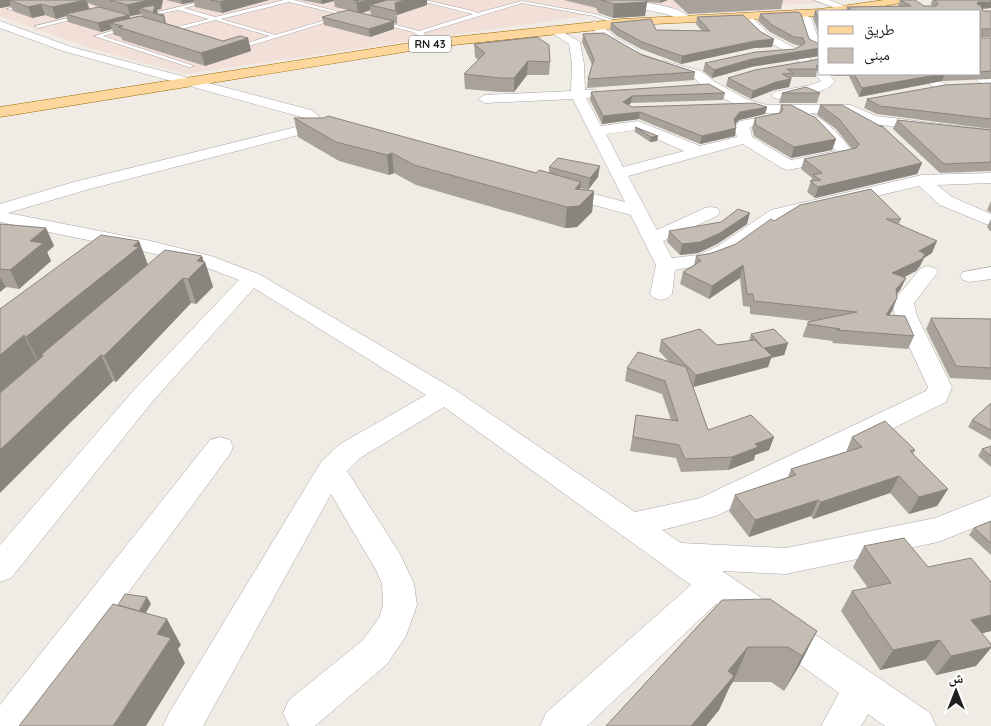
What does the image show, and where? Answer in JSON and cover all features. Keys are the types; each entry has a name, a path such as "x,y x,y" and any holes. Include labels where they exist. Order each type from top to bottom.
{"main road":[{"path":"862,7 900,0"},
{"name":"RN 43","path":"830,10 862,7"},
{"name":"RN 43","path":"0,112 435,43 616,22 818,11"}],"street":[{"path":"611,0 669,11 686,18"},
{"path":"819,0 862,7"},
{"path":"772,52 817,46 806,18 797,13"},
{"path":"745,16 765,36 814,61"},
{"path":"0,24 67,49 312,116 310,123 301,130 116,176 0,210"},
{"path":"594,24 612,40 648,58 697,74 741,102 767,109 850,109 873,120 991,134"},
{"path":"553,29 574,42 578,64 578,95 666,265 661,294"},
{"path":"791,65 814,61"},
{"path":"681,70 708,64"},
{"path":"717,107 752,105 780,95 815,88 829,82 823,75"},
{"path":"925,75 947,87 925,90"},
{"path":"691,86 726,80"},
{"path":"974,80 991,85"},
{"path":"485,99 606,93"},
{"path":"850,109 862,101"},
{"path":"772,119 745,124 741,128 745,139 788,165 846,154 829,131 822,125 814,119 789,110"},
{"path":"873,120 893,140"},
{"path":"310,123 330,125"},
{"path":"596,131 638,125 698,151"},
{"path":"620,173 745,139"},
{"path":"666,265 702,260 725,250 777,214 926,175 991,178"},
{"path":"926,175 946,201 991,221"},
{"path":"543,185 637,211"},
{"path":"653,239 711,212"},
{"path":"0,216 181,254 204,260 252,278 445,396 632,525 862,689 918,726"},
{"path":"87,256 110,238"},
{"path":"159,273 181,254"},
{"path":"632,525 706,508 937,396 940,388 906,316 903,303 928,272"},
{"path":"970,276 991,273"},
{"path":"0,568 144,396 252,278"},
{"path":"182,726 331,469 350,451 445,396"},
{"path":"7,726 220,447"},
{"path":"302,713 375,652 394,625 400,605 398,584 389,564 331,469"},
{"path":"674,556 786,561 938,530 991,508"},
{"path":"558,726 715,584"},
{"path":"840,726 862,689"}],"lane":[{"path":"9,9 51,0"},
{"path":"137,18 213,0"},
{"path":"167,31 288,0 358,17"},
{"path":"409,2 418,0 473,12 476,15"},
{"path":"432,3 449,0"},
{"path":"419,33 522,2 595,15 616,22"},
{"path":"320,8 329,5"},
{"path":"178,8 275,36"},
{"path":"38,26 91,14"},
{"path":"227,50 349,15"},
{"path":"377,22 419,33 435,43"},
{"path":"134,27 97,36 191,66"},
{"path":"159,29 175,34"}],"shaded area":[{"path":"0,0 812,0 823,3 605,13 186,74 96,50 0,16"}],"building":[{"path":"9,0 85,0 52,7 41,4 28,7"},
{"path":"110,0 149,0 127,5"},
{"path":"210,0 228,0 220,2"},
{"path":"353,0 367,0 355,3 359,1"},
{"path":"387,0 405,0 395,3 396,11 370,5"},
{"path":"601,0 646,0 647,2 614,4"},
{"path":"900,0 915,0 924,6 936,6 938,4 935,0 991,0 991,2 978,2 977,4 981,6 983,11 991,11 991,29 982,29 982,38 991,38 991,71 981,72 981,10 852,10 847,7 911,6"},
{"path":"155,5 153,13 139,8"},
{"path":"99,7 129,15 98,23 65,14"},
{"path":"348,10 394,21 369,29 322,17"},
{"path":"798,12 801,14 809,39 818,43 818,48 752,59 714,70 705,63 756,52 795,49 805,43 803,38 794,37 772,25 760,14"},
{"path":"743,15 761,32 774,39 682,56 642,42 611,23 651,19 656,30 710,31 697,17"},
{"path":"140,16 223,41 240,36 248,38 201,53 110,23"},
{"path":"604,33 642,55 695,72 588,79 594,59 583,34"},
{"path":"537,37 549,45 550,62 528,61 514,78 464,74 485,53 474,44"},
{"path":"818,59 816,66 818,69 787,69 793,73 782,74 791,79 776,82 753,91 728,78 755,70"},
{"path":"855,75 935,75 862,88"},
{"path":"991,83 991,119 880,106 867,99 945,85"},
{"path":"709,84 725,93 632,96 623,102 632,107 754,103 767,107 740,112 734,119 736,128 702,136 640,112 603,116 591,92"},
{"path":"806,87 820,93 782,93"},
{"path":"781,105 791,105 816,118 836,139 794,147 756,125 755,118 780,113 783,110"},
{"path":"820,105 842,105 882,127 881,125 922,163 818,187 810,181 821,180 813,175 822,173 804,159 856,148 859,144 839,119"},
{"path":"328,116 536,173 539,170 581,182 575,189 594,191 579,206 567,207 414,165 392,153 387,155 336,142 294,118 324,118"},
{"path":"897,120 991,130 991,162 944,164"},
{"path":"635,127 658,136 651,137"},
{"path":"558,158 600,166 590,178 549,167"},
{"path":"871,189 901,219 886,219 937,241 919,251 925,254 922,259 892,273 906,278 896,289 897,298 886,315 905,316 914,336 837,330 840,329 808,324 808,322 857,312 754,301 753,294 747,294 743,265 712,286 683,272 701,261 696,256 712,253 736,244 771,219 774,221 800,205"},
{"path":"738,209 750,213 720,233 700,242 682,244 669,231 721,222"},
{"path":"0,224 46,228 30,241 43,243 10,270 0,269"},
{"path":"101,235 139,241 133,246 139,247 26,337 24,335 0,355 0,309"},
{"path":"165,250 202,256 197,261 205,262 188,279 183,278 104,356 101,355 0,450 0,393 43,356 42,354"},
{"path":"931,318 991,319 991,368 956,366"},
{"path":"700,329 717,345 755,340 763,348 751,334 774,329 788,343 764,348 772,356 696,375 661,340"},
{"path":"638,352 686,367 708,430 751,415 774,437 755,444 758,447 732,457 685,459 679,445 633,437 636,415 678,421 665,381 627,368"},
{"path":"991,403 991,430 972,420"},
{"path":"885,421 915,450 910,451 948,489 919,497 899,476 821,502 818,500 755,520 735,495 796,475 791,469 862,447 852,437"},
{"path":"991,446 991,456 982,449"},
{"path":"991,521 991,543 974,528"},
{"path":"904,538 928,567 971,558 991,582 991,615 971,620 991,644 991,647 951,656 940,640 893,650 852,591 891,583 864,546"},
{"path":"125,594 147,597 139,611 118,605"},
{"path":"770,599 817,631 802,656 788,647 748,647 728,671 734,676 691,726 606,726 722,600"},
{"path":"113,604 167,619 157,634 171,638 113,726 19,726"}]}
